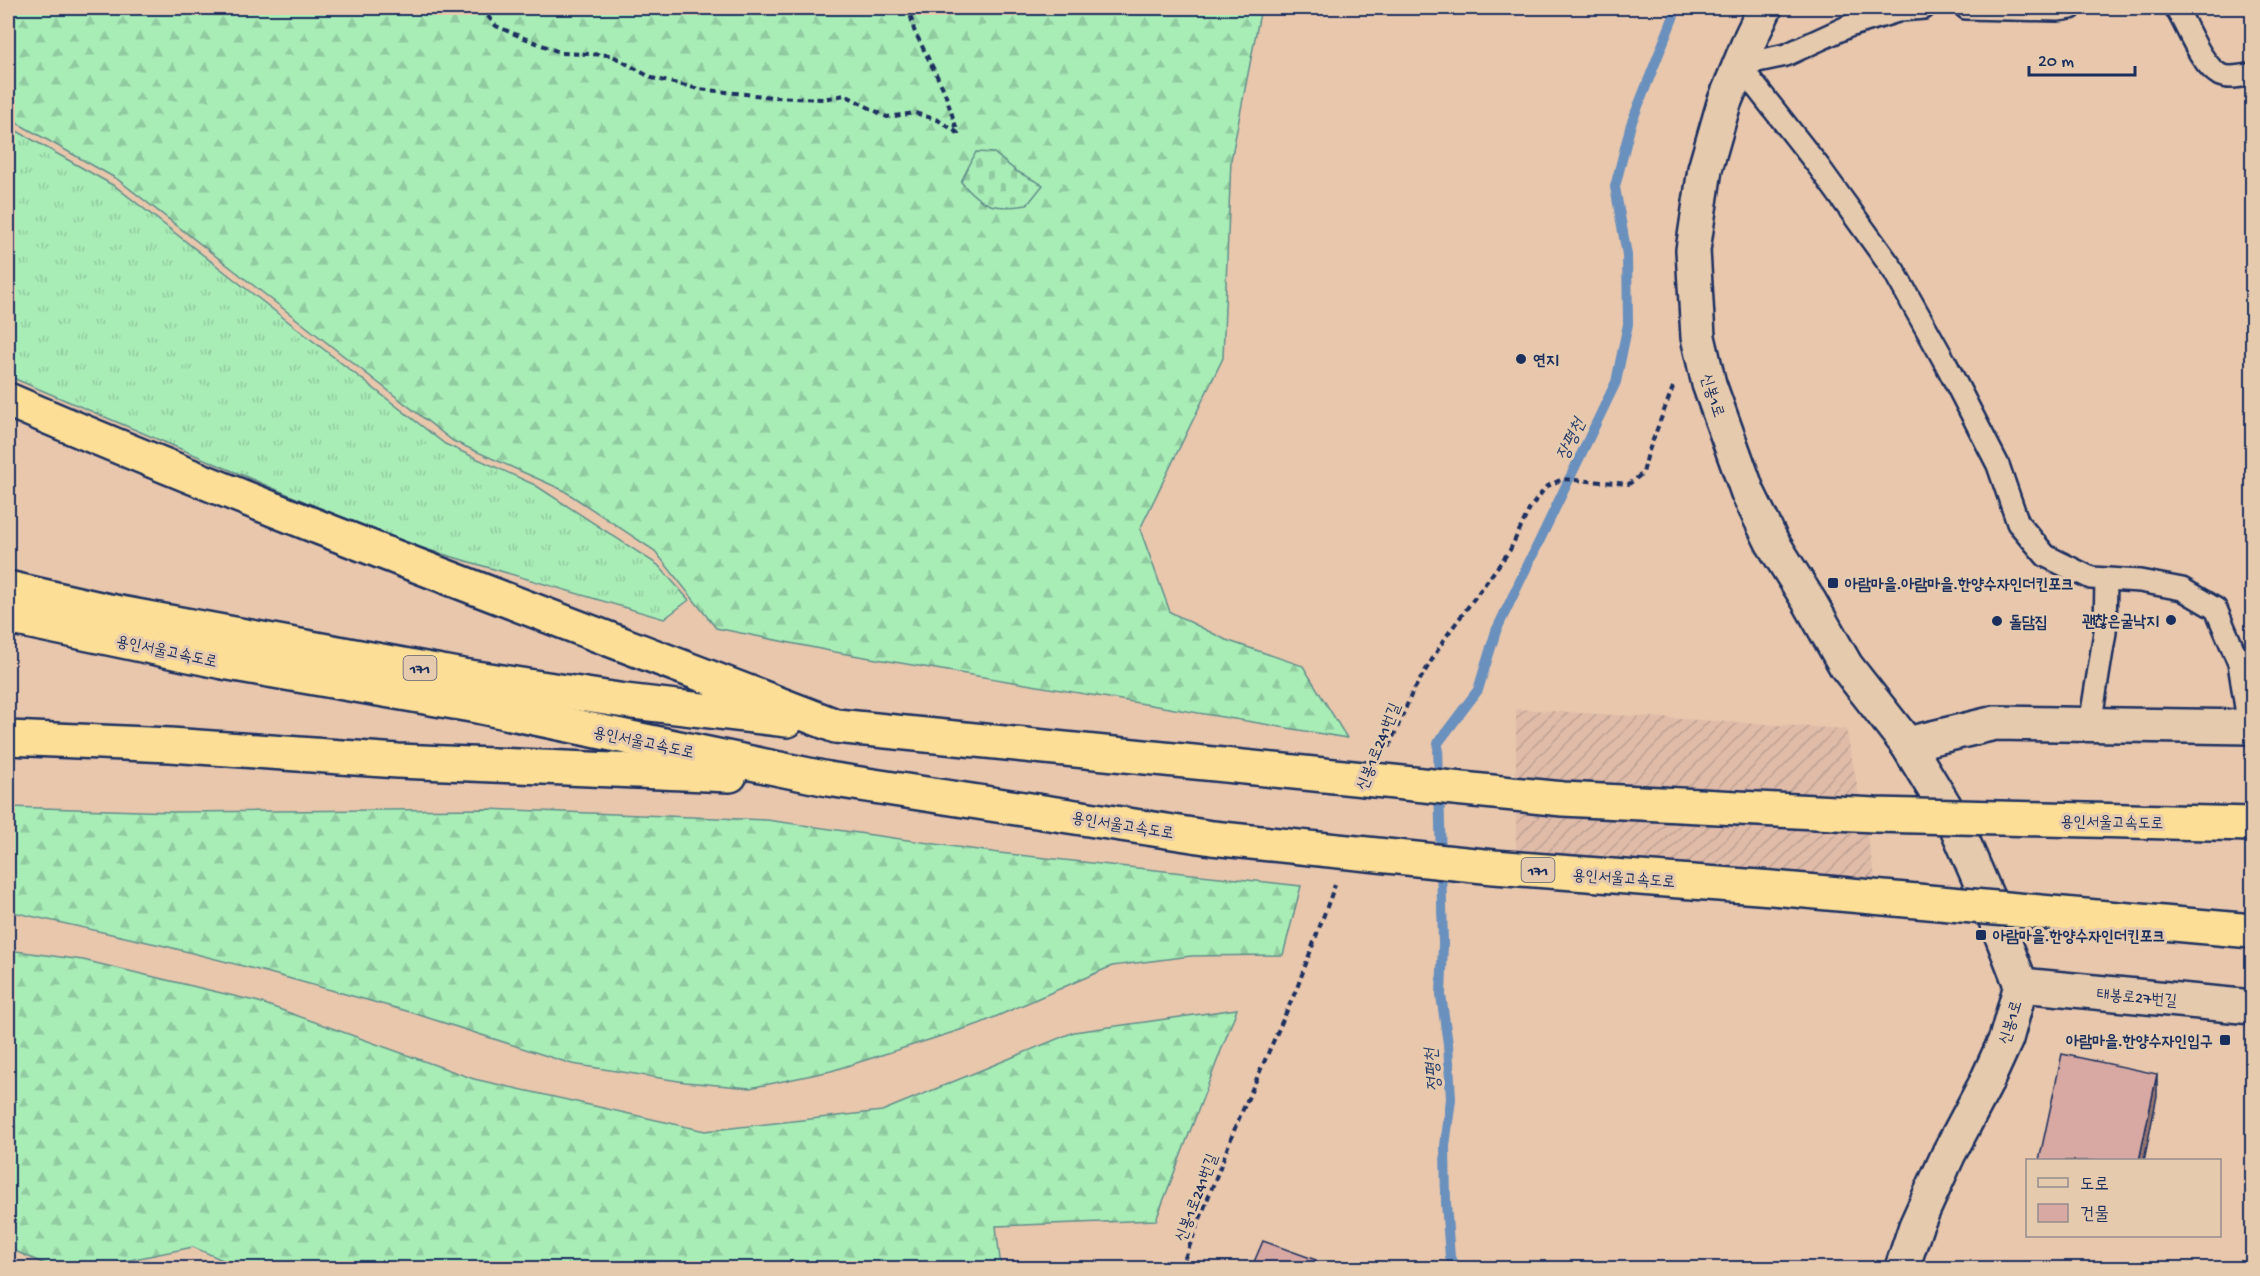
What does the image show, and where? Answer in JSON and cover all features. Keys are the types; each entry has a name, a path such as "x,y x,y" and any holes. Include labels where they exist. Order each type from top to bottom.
{"highway":[{"path":"8,400 89,435 312,524 836,726"},
{"name":"용인서울고속도로","path":"8,588 109,611 463,676 625,701 836,726 1563,799 1875,815 2253,824"},
{"name":"용인서울고속도로","path":"8,617 224,662 477,706 828,779 1212,838 1494,867 1772,888 2253,931"},
{"path":"8,738 170,745 398,761 828,779"}],"street":[{"name":"신봉1로","path":"1765,8 1739,65 1705,169 1693,250 1698,337 1709,384 1744,483 1772,542 1846,666 1907,744 1955,823 1986,895 2020,985 2006,1039 1949,1153 1916,1226 1902,1269"},
{"path":"1907,744 1995,723 2251,727"},
{"name":"태봉로27번길","path":"2020,985 2253,1007"}],"lane":[{"path":"1924,8 1901,10 1849,26 1786,55 1739,65 1819,167 1894,271 1945,362 1998,465 2018,523 2046,556 2091,578 2140,581 2182,589 2216,609 2239,663 2251,727"},
{"path":"1966,8 2058,10 2071,8"},
{"path":"2176,8 2204,61 2220,75 2238,77 2253,74"},
{"path":"2090,725 2105,632 2106,579"}],"path":[{"path":"481,8 496,26 524,38 562,53 611,55 652,78 699,89 773,97 823,99 845,95 887,117 915,113 938,120 958,134 944,90 914,30 909,8"},
{"name":"신봉1로241번길","path":"1385,756 1413,693 1445,638 1510,550 1530,508 1546,487 1562,479 1629,484 1643,473 1673,385"},
{"name":"신봉1로241번길","path":"1181,1269 1237,1123 1297,988 1339,876"}],"shaded area":[{"path":"1516,709 1846,729 1877,887 1516,871"}],"green space":[{"path":"8,8 1261,8 1231,160 1223,358 1140,529 1170,612 1226,640 1303,666 1347,738 835,652 716,628 655,551 563,490 453,441 117,179 8,118"},
{"path":"8,126 116,187 445,444 535,485 658,565 689,600 664,619 398,541 8,376"},
{"path":"976,152 994,153 1016,171 1043,185 1027,205 998,207 983,202 961,182"},
{"path":"8,807 174,812 487,809 767,820 999,853 1301,886 1283,955 1191,956 1112,966 979,1024 831,1071 750,1088 685,1082 572,1064 410,1012 266,972 165,946 8,911"},
{"path":"8,950 83,960 259,1002 474,1079 705,1131 882,1111 1074,1032 1237,1009 1156,1220 996,1226 1001,1268 241,1268 193,1247 91,1268 54,1268 8,1248"}],"building":[{"path":"2062,1054 2157,1074 2139,1159 2039,1159"},
{"path":"1263,1241 1316,1260 1312,1269 1251,1269"}],"waterway":[{"name":"장평천","path":"1455,1268 1450,1257 1446,1203 1445,1146 1451,1099 1448,1044 1441,995 1443,944 1438,743 1478,690 1496,631 1616,382 1628,324 1627,255 1615,187 1631,124 1677,8"}],"place":[{"name":"연지","path":"1521,359"},
{"name":"아람마을.아람마을.한양수자인더킨포크","path":"1833,583"},
{"name":"괜찮은굴낙지","path":"2171,620"},
{"name":"돌담집","path":"1997,621"},
{"name":"아람마을.한양수자인더킨포크","path":"1981,935"},
{"name":"아람마을.한양수자인입구","path":"2225,1040"}],"water label":[{"name":"정평천","path":"1432,1070"}]}
